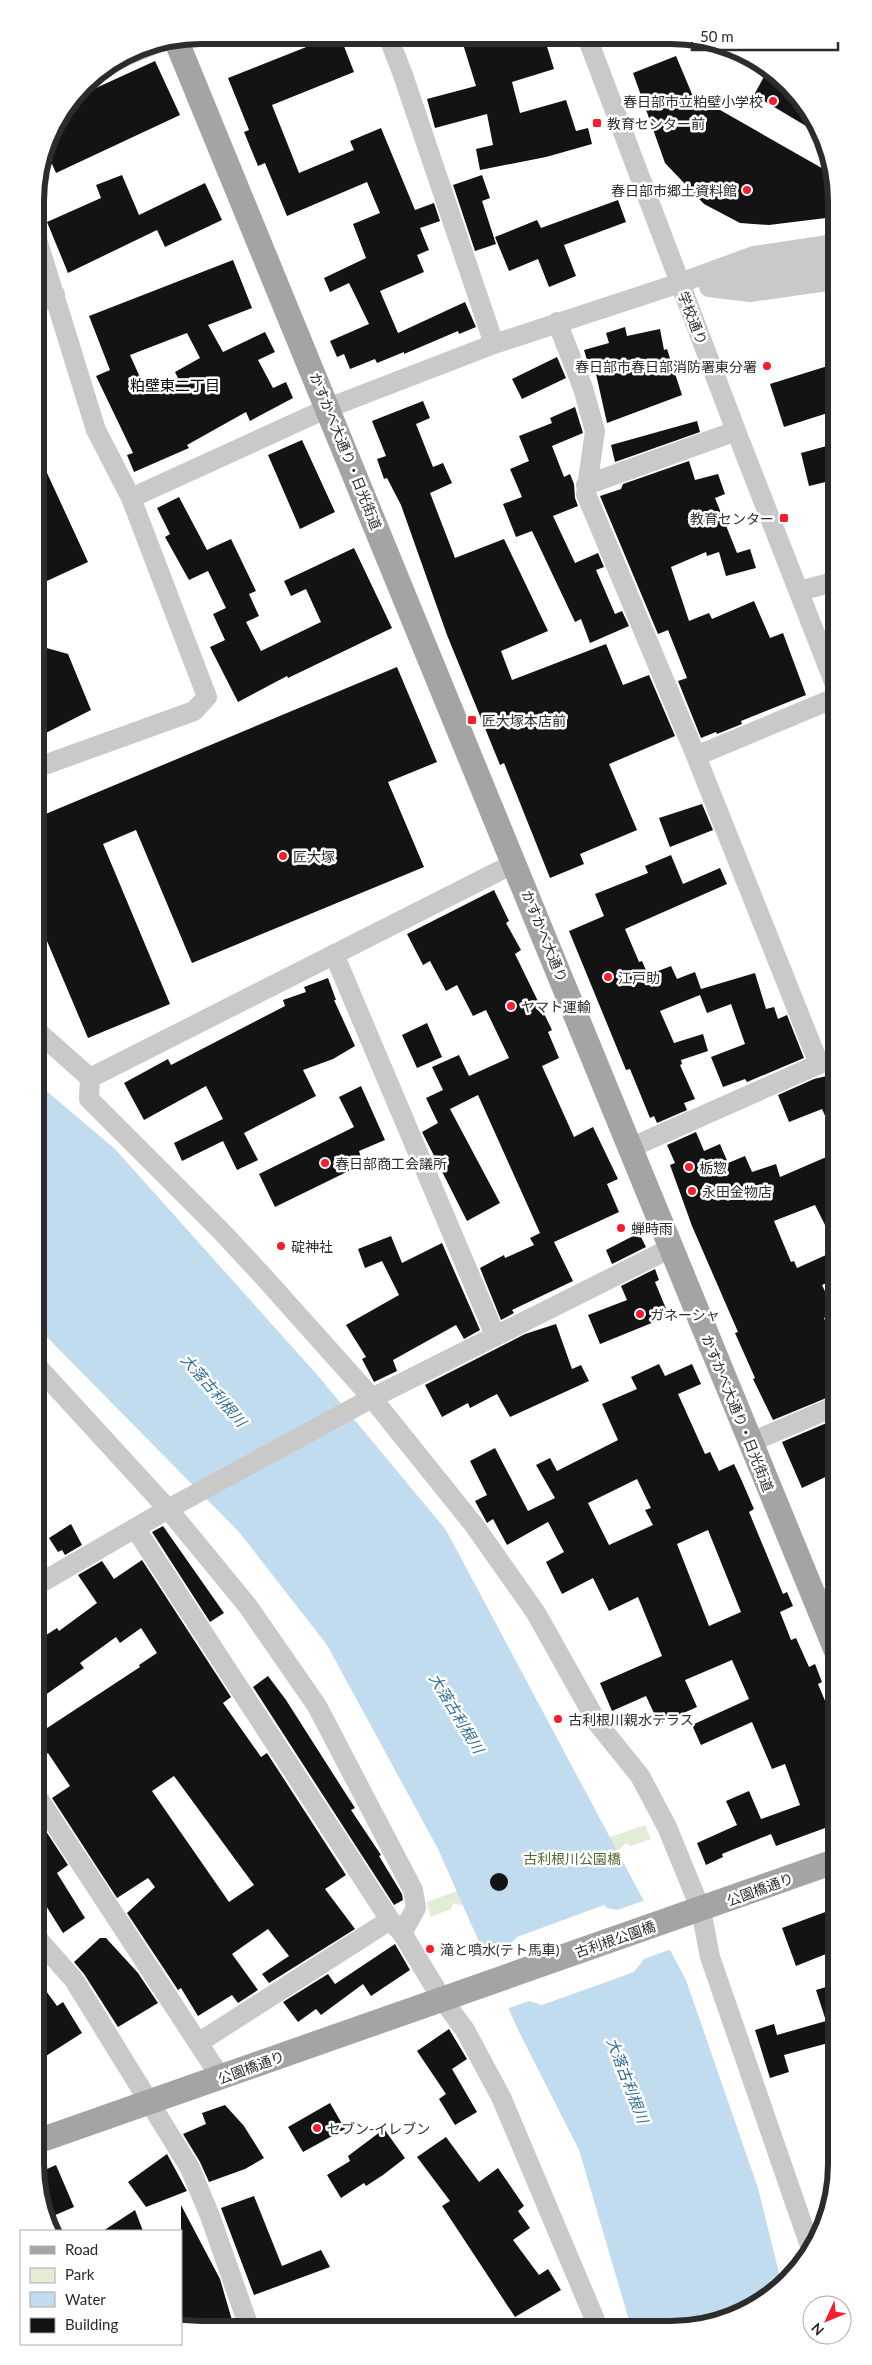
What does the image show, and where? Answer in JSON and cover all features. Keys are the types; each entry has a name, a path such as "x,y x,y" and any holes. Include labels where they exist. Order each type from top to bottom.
{"main road":[{"name":"かすかべ大通り・日光街道","path":"178,46 515,863"},
{"name":"かすかべ大通り","path":"515,863 630,1148"},
{"name":"かすかべ大通り・日光街道","path":"630,1148 750,1442 826,1598"},
{"name":"公園橋通り","path":"692,1913 828,1864"},
{"name":"古利根公園橋","path":"452,1995 692,1913"},
{"name":"公園橋通り","path":"44,2139 452,1995"}],"street":[{"path":"391,44 494,344"},
{"name":"学校通り","path":"589,44 736,431 828,666"},
{"path":"130,498 328,408 494,344 680,283 754,256 828,245"},
{"path":"44,259 96,430 130,498 207,697 194,711 44,765"},
{"path":"680,283 828,263"},
{"path":"680,283 750,292 828,281"},
{"path":"44,300 55,294"},
{"path":"557,322 583,388 595,431 586,494 827,1060 630,1148"},
{"path":"586,485 736,431"},
{"path":"799,591 828,584"},
{"path":"696,756 828,701"},
{"path":"90,1078 515,863"},
{"path":"334,954 495,1335"},
{"path":"44,1037 90,1078"},
{"path":"90,1078 89,1099 222,1232 372,1398 474,1525 536,1613 598,1724 640,1776 667,1826 692,1913 710,1957 808,2241"},
{"path":"44,1581 168,1509 372,1398 671,1248"},
{"path":"44,1374 168,1509 247,1605 317,1706 412,1890 416,1908 396,1926 198,2042"},
{"path":"750,1442 828,1409"},
{"path":"135,1528 396,1926 452,1995 464,2030 501,2097 595,2321"},
{"path":"44,1807 221,2078"},
{"path":"44,1946 74,1980 190,2168 210,2216 247,2321"}],"green space":[{"path":"645,1825 651,1839 631,1846 626,1843 620,1849 460,1905 453,1903 451,1909 431,1917 426,1902"}],"water":[{"name":"大落古利根川","path":"44,1089 115,1149 319,1377 446,1530 686,1980 758,2188 780,2277 767,2289 750,2300 712,2316 682,2321 629,2321 579,2150 518,2030 438,1849 327,1645 239,1532 44,1334"}],"pier":[{"name":"古利根川公園橋","path":"646,1900 672,1949 644,1959 634,1972 542,2005 529,2001 506,2009 483,1958 503,1951 517,1937 604,1905 607,1908 617,1910"}],"building":[{"path":"314,44 343,44 354,72 272,105 299,173 354,150 350,141 381,128 415,210 434,203 440,221 420,228 429,250 417,255 424,272 380,291 398,333 465,302 476,327 459,334 458,331 404,354 404,352 377,363 375,359 350,369 344,354 337,357 330,341 369,324 349,283 330,292 324,278 366,258 353,224 380,213 367,182 287,216 265,163 258,166 244,132 249,130 228,78"},
{"path":"463,44 546,44 554,69 512,82 520,113 566,100 576,131 588,128 592,144 546,157 480,170 476,149 493,145 487,114 435,128 427,99 476,86"},
{"path":"676,56 692,94 825,170 828,218 769,225 740,223 704,204 665,163 633,73"},
{"path":"155,61 180,115 56,173 52,164 48,166 52,150 70,113 89,91"},
{"path":"765,75 796,105 808,123 806,126 754,95"},
{"path":"122,175 139,215 205,183 222,220 165,247 157,230 68,273 47,222 101,198 96,185"},
{"path":"482,175 490,198 482,201 496,244 475,251 453,185"},
{"path":"618,200 626,222 564,245 576,276 549,287 538,259 509,271 495,237 537,220 541,228"},
{"path":"233,260 252,308 208,325 223,352 265,332 275,352 258,360 273,388 286,382 293,398 250,421 246,412 187,445 189,448 134,472 127,455 133,453 96,376 110,370 89,316","holes":["187,333 200,358 175,372 178,378 147,393 130,355"]},
{"path":"625,327 627,336 660,329 664,350 667,349 682,395 607,423 594,365 589,367 584,350 609,343 606,333"},
{"path":"557,357 566,378 522,399 512,379"},
{"path":"828,366 828,413 784,427 770,384"},
{"path":"423,401 430,418 416,424 433,467 443,463 452,483 430,493 455,558 504,539 548,631 501,651 512,680 606,644 623,685 649,675 675,736 609,764 637,830 580,854 584,864 550,878 504,763 500,765 447,635 401,505 387,478 384,479 377,459 386,456 372,421"},
{"path":"575,407 583,433 552,446 564,477 570,474 578,506 553,516 575,563 598,553 604,567 596,570 615,614 622,611 629,626 590,643 581,619 575,622 532,531 516,537 503,504 522,497 510,469 529,461 519,436 552,423 550,418"},
{"path":"697,421 700,432 615,462 611,445"},
{"path":"302,440 335,512 300,529 268,455"},
{"path":"828,446 828,481 809,486 801,453"},
{"path":"689,461 695,480 718,474 725,494 715,498 737,553 750,549 756,568 726,576 719,552 707,556 706,552 671,567 689,621 709,613 712,619 754,601 770,638 783,633 806,695 741,721 742,724 701,738 678,681 687,678 668,630 658,634 600,496 621,489 623,484"},
{"path":"44,466 88,562 44,582"},
{"path":"179,497 207,550 231,539 256,591 249,594 259,616 246,622 261,651 321,622 306,589 291,596 284,581 354,548 392,628 288,678 287,676 238,702 210,647 225,640 213,614 226,608 208,571 189,580 165,537 170,534 157,508"},
{"path":"44,647 68,654 91,710 44,734"},
{"name":"匠大塚","path":"397,667 437,762 388,782 424,867 192,963 136,830 103,844 170,1004 88,1038 44,934 44,815"},
{"path":"702,804 713,830 670,847 659,818"},
{"path":"671,855 683,884 720,868 727,884 625,929 639,962 642,961 648,975 671,966 677,979 695,972 701,989 755,973 766,1009 774,1007 778,1019 787,1015 804,1058 747,1082 745,1079 723,1087 711,1057 745,1044 731,1004 707,1013 700,995 660,1011 674,1043 703,1034 708,1051 681,1060 682,1064 680,1065 695,1099 684,1103 687,1110 657,1123 654,1116 650,1118 630,1069 626,1070 569,931 604,916 595,894 648,873 645,866"},
{"path":"494,890 509,921 506,923 521,950 515,954 552,1030 548,1032 559,1058 542,1066 574,1137 593,1127 618,1179 607,1184 619,1212 554,1242 573,1281 512,1310 514,1313 501,1320 480,1268 504,1255 505,1258 534,1245 530,1238 540,1233 478,1095 450,1109 500,1203 467,1221 422,1132 438,1123 426,1098 443,1090 432,1067 459,1055 469,1076 509,1058 486,1010 473,1016 457,985 446,991 430,961 423,965 407,934"},
{"path":"328,978 336,1000 334,1000 355,1046 333,1059 303,1070 316,1096 244,1133 258,1160 237,1170 223,1141 182,1161 174,1143 223,1119 206,1086 144,1120 124,1083 168,1059 171,1065 285,1006 283,1000 306,992 304,987"},
{"path":"427,1023 442,1057 417,1068 402,1035"},
{"path":"828,1076 828,1122 822,1109 789,1122 778,1095 814,1079"},
{"path":"361,1086 385,1140 359,1151 363,1164 275,1207 259,1174 354,1127 339,1097"},
{"path":"696,1132 704,1151 720,1144 728,1163 745,1156 752,1172 776,1164 780,1177 828,1156 828,1231 815,1205 774,1221 791,1262 794,1261 797,1268 828,1254 828,1282 822,1285 828,1297 828,1316 824,1318 828,1327 828,1397 773,1420 753,1379 755,1378 735,1333 738,1332 692,1226 670,1165 675,1163 667,1145"},
{"path":"639,1233 646,1247 612,1264 606,1250"},
{"path":"391,1236 402,1263 442,1243 480,1330 464,1339 456,1325 393,1360 397,1371 374,1382 362,1359 366,1357 346,1325 399,1295 382,1261 365,1268 358,1249"},
{"path":"655,1269 659,1280 655,1282 669,1316 600,1344 588,1315 627,1300 621,1286"},
{"path":"556,1324 572,1369 581,1365 589,1381 510,1417 497,1394 470,1408 468,1403 442,1417 425,1385 525,1334"},
{"path":"659,1364 665,1376 692,1364 701,1384 678,1394 705,1454 710,1452 719,1471 734,1464 754,1509 749,1512 783,1594 787,1592 793,1606 780,1612 791,1640 796,1638 809,1667 815,1664 822,1682 818,1684 828,1708 828,1827 776,1846 771,1834 722,1854 723,1857 706,1865 697,1843 737,1825 726,1801 749,1791 761,1819 800,1805 785,1764 772,1769 752,1722 701,1745 692,1725 749,1699 732,1660 685,1680 697,1707 659,1724 646,1696 612,1711 600,1683 662,1656 638,1597 609,1611 593,1578 562,1594 546,1562 564,1552 548,1522 507,1545 493,1519 487,1523 475,1501 487,1495 470,1461 495,1448 528,1511 555,1498 536,1465 550,1458 557,1471 618,1440 602,1404 637,1389 631,1377","holes":["637,1479 651,1508 645,1510 653,1525 609,1545 588,1503","708,1530 741,1612 709,1626 677,1544"]},
{"path":"828,1422 828,1476 802,1488 782,1442"},
{"path":"71,1524 82,1545 65,1555 62,1550 58,1552 49,1538"},
{"path":"163,1526 224,1613 210,1622 152,1532"},
{"path":"142,1560 231,1697 223,1703 261,1757 267,1753 346,1875 325,1889 355,1929 269,1983 262,1974 289,1956 268,1929 232,1954 258,1990 238,2003 232,1995 198,2016 181,1988 178,1990 127,1913 155,1887 148,1878 117,1898 52,1798 70,1786 48,1753 44,1756 44,1730 140,1667 139,1665 157,1653 141,1628 120,1643 116,1637 80,1663 84,1668 44,1696 44,1636 57,1628 59,1631 97,1603 78,1575 102,1561 114,1579","holes":["174,1776 254,1885 229,1902 152,1791"]},
{"path":"268,1676 286,1700 355,1808 351,1810 381,1855 379,1856 402,1894 403,1900 394,1905 253,1687"},
{"path":"44,1828 68,1865 57,1873 85,1918 63,1933 44,1903"},
{"path":"499,1873 505,1876 508,1882 505,1888 499,1891 493,1888 490,1882 493,1876"},
{"path":"828,1911 828,1953 796,1966 782,1928"},
{"path":"100,1938 106,1938 138,1973 158,2003 118,2027 84,1974 74,1962"},
{"path":"395,1944 410,1970 371,1996 363,1984 321,2015 316,2009 298,2022 283,2002 328,1974 335,1984"},
{"path":"828,1986 828,2043 784,2055 789,2072 770,2078 755,2030 774,2024 777,2035 826,2021 816,1990"},
{"path":"44,1988 57,2006 63,2002 82,2033 44,2057"},
{"path":"449,2029 467,2059 452,2069 477,2112 455,2125 439,2099 446,2094 417,2051"},
{"name":"セブン-イレブン","path":"330,2103 345,2129 303,2152 288,2127"},
{"path":"225,2105 244,2126 264,2158 245,2169 209,2182 200,2162 183,2134 206,2124 202,2113"},
{"path":"384,2129 405,2158 366,2186 364,2183 341,2198 327,2175 350,2161 348,2156"},
{"path":"446,2137 479,2182 498,2168 524,2206 518,2211 530,2228 513,2240 539,2275 548,2269 561,2290 515,2317 442,2206 450,2201 417,2157"},
{"path":"167,2154 187,2191 146,2207 128,2182"},
{"path":"56,2165 74,2207 53,2216 45,2185 44,2170"},
{"path":"254,2196 282,2266 321,2250 330,2267 254,2295 221,2208"},
{"path":"181,2205 220,2279 232,2321 182,2320"},
{"path":"135,2210 143,2230 105,2230"}],"place":[{"name":"春日部市立粕壁小学校","path":"773,101"},
{"name":"教育センター前","path":"597,123"},
{"name":"春日部市郷土資料館","path":"747,190"},
{"name":"春日部市春日部消防署東分署","path":"767,366"},
{"name":"教育センター","path":"784,518"},
{"name":"匠大塚本店前","path":"472,720"},
{"name":"匠大塚","path":"283,856"},
{"name":"江戸助","path":"608,977"},
{"name":"ヤマト運輸","path":"511,1006"},
{"name":"春日部商工会議所","path":"325,1163"},
{"name":"栃惣","path":"689,1167"},
{"name":"永田金物店","path":"692,1191"},
{"name":"蝉時雨","path":"621,1228"},
{"name":"碇神社","path":"281,1246"},
{"name":"ガネーシャ","path":"640,1314"},
{"name":"古利根川親水テラス","path":"558,1719"},
{"name":"滝と噴水(テト馬車)","path":"430,1949"},
{"name":"セブン-イレブン","path":"317,2128"}],"district":[{"name":"粕壁東二丁目","path":"175,385"}]}
